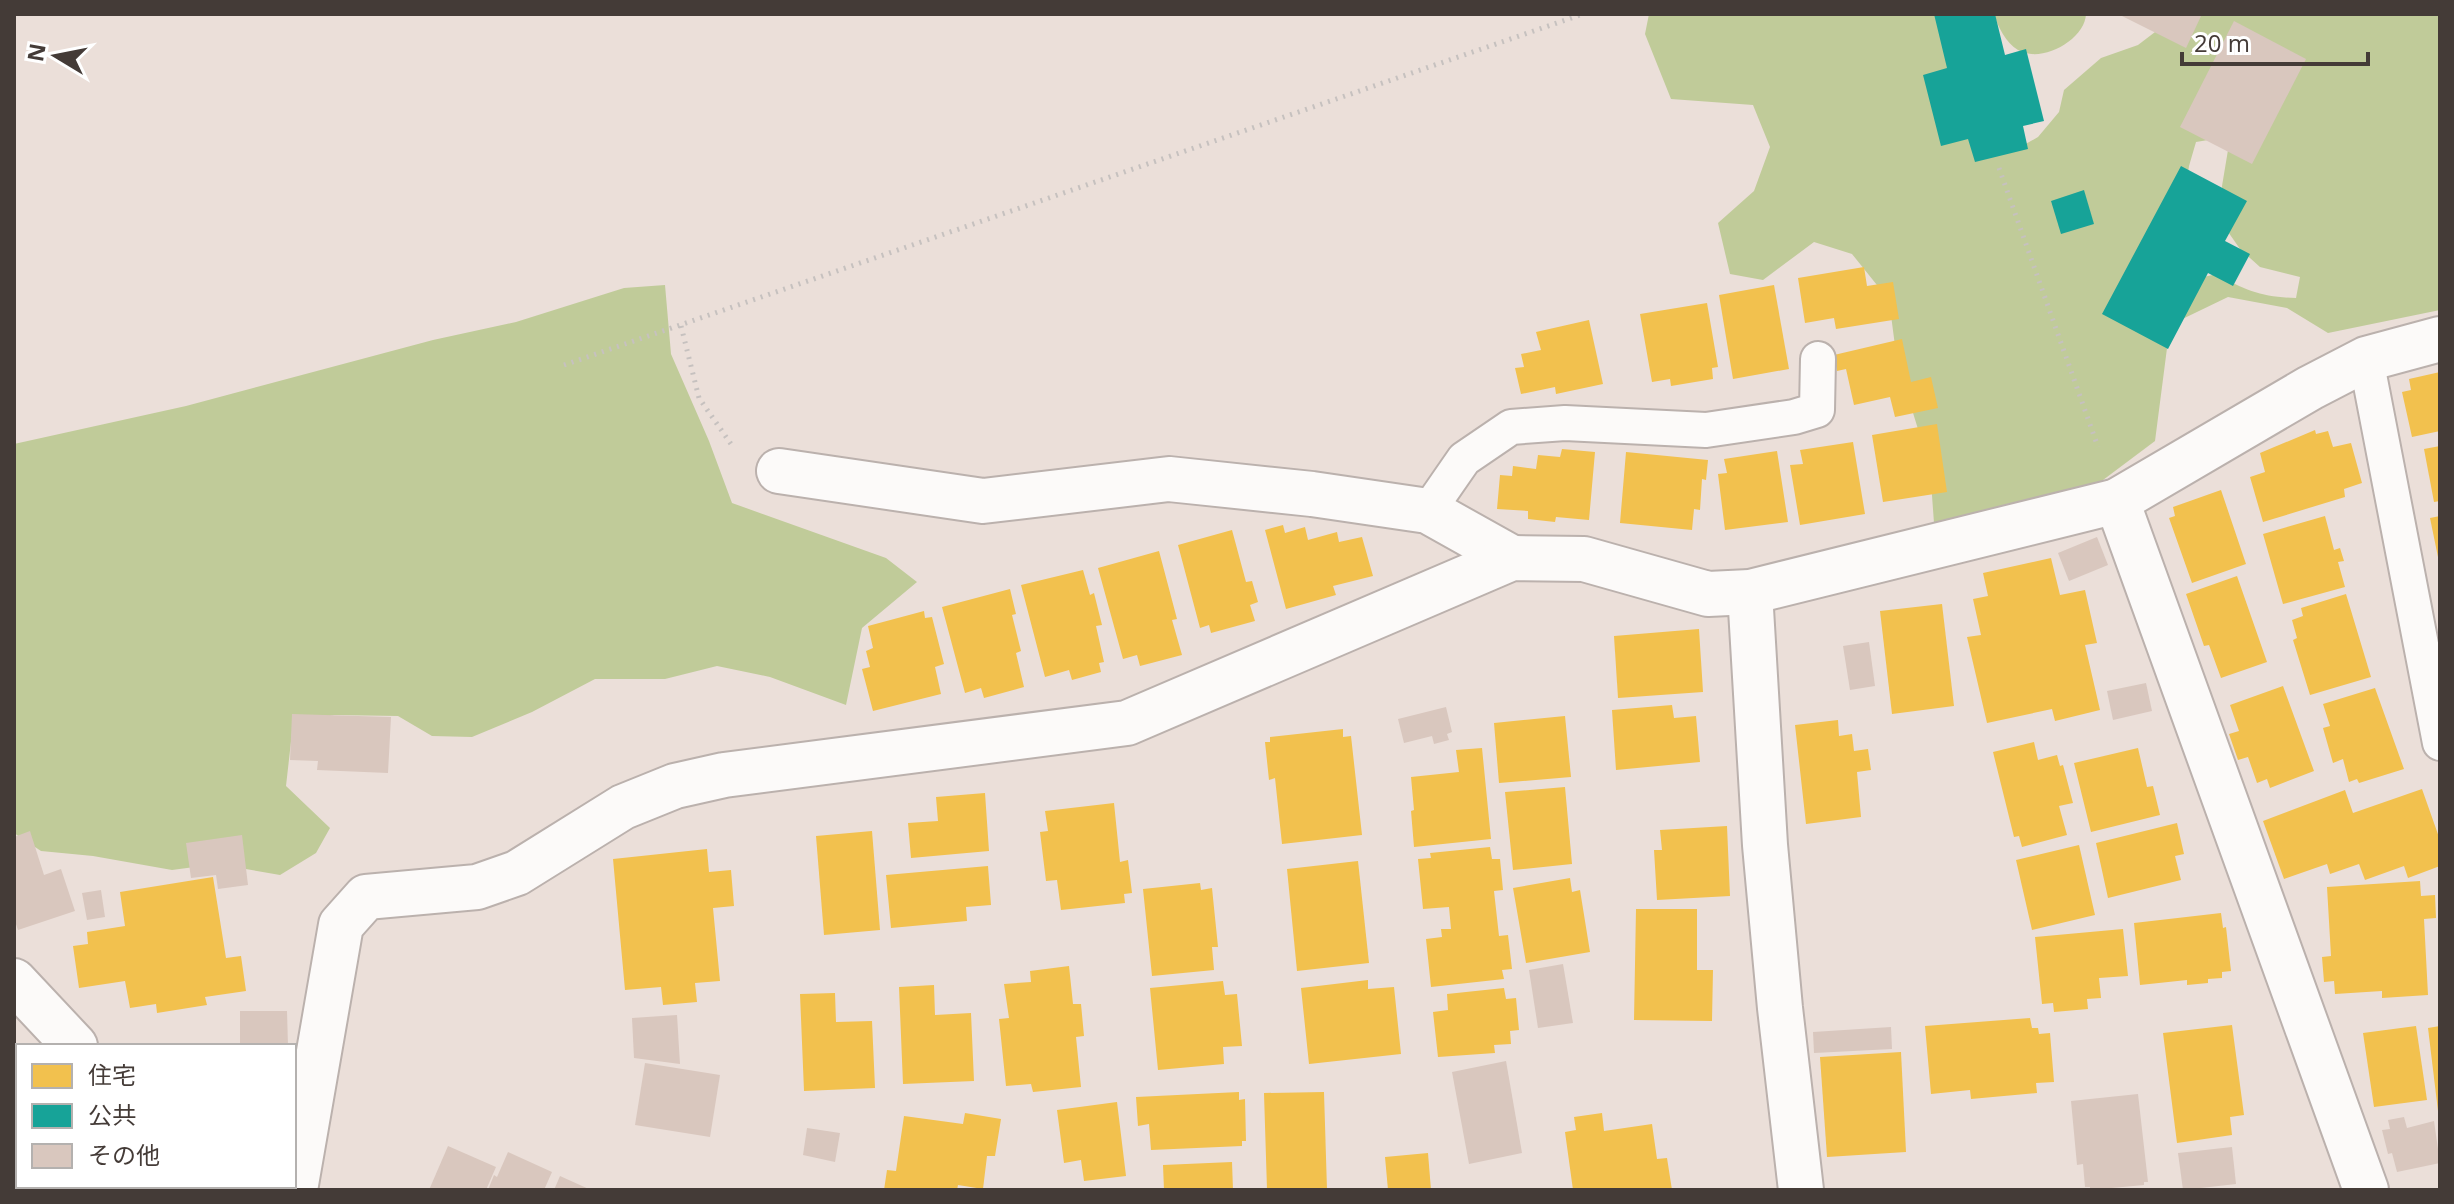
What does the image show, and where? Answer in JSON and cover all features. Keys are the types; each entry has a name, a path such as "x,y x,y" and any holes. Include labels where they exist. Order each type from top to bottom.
{"street":[{"path":"296,1184 341,925 366,897 477,887 517,873 623,807 675,786 724,775 1127,723 1512,558 1584,559 1708,594 1750,592 2117,501 2310,388 2366,359 2440,339"},
{"path":"779,471 983,501 1169,479 1312,494 1428,511 1512,558"},
{"path":"2117,501 2366,1190"},
{"path":"1750,592 1767,860 1801,1190"},
{"path":"14,981 73,1044"}],"lane":[{"path":"1428,511 1464,459 1511,427 1565,423 1706,430 1794,417 1817,410 1818,359"},
{"path":"2366,359 2440,743"}],"path":[{"path":"564,365 1583,14"},
{"path":"1999,168 2117,501"},
{"path":"681,326 699,398 718,428 738,453 779,471"}],"green space":[{"path":"1649,14 1965,14 2022,146 2038,137 2059,112 2064,90 2101,58 2138,45 2159,29 2163,14 2440,14 2440,310 2328,333 2287,308 2228,297 2170,325 2155,441 2087,492 1965,561 1934,523 1930,468 1897,361 1889,300 1852,254 1814,242 1763,280 1730,274 1718,223 1754,191 1770,147 1753,105 1671,99 1645,34","holes":["2214,139 2228,150 2222,186 2224,226 2240,249 2260,267 2300,277 2296,298 2255,292 2217,274 2199,278 2185,195 2189,166 2196,142"]},
{"path":"1994,14 2086,14 2084,24 2070,41 2049,52 2027,54 2010,43"},
{"path":"665,285 671,354 732,503 886,558 917,582 862,628 846,705 770,677 717,666 665,679 595,679 532,712 472,737 432,736 398,716 334,715 293,724 286,786 330,828 316,853 280,875 217,864 172,870 93,856 41,851 14,833 14,444 186,406 433,340 516,322 624,288"}],"building: 住宅":[{"path":"1864,267 1867,286 1893,282 1899,319 1836,329 1834,318 1805,323 1798,278"},
{"path":"1774,285 1789,369 1733,379 1719,295"},
{"path":"1707,303 1718,367 1712,368 1713,379 1671,386 1670,379 1652,382 1640,314"},
{"path":"1589,320 1603,384 1556,394 1555,387 1521,394 1515,368 1524,367 1521,354 1541,350 1536,332"},
{"path":"1902,339 1911,382 1931,377 1938,408 1895,417 1890,397 1854,405 1846,369 1837,371 1834,355"},
{"path":"2440,372 2440,431 2412,437 2402,392 2411,390 2409,379"},
{"path":"1937,424 1947,492 1883,502 1872,435"},
{"path":"2315,430 2316,434 2328,431 2333,447 2351,443 2362,483 2344,489 2345,497 2263,522 2250,477 2265,472 2260,453"},
{"path":"1853,442 1865,514 1800,525 1790,465 1803,464 1800,450"},
{"path":"2440,446 2440,501 2434,502 2424,449"},
{"path":"1562,449 1595,452 1589,520 1556,517 1555,522 1528,519 1528,511 1497,509 1500,475 1512,476 1513,466 1536,469 1538,455 1560,457"},
{"path":"1777,451 1788,522 1725,530 1718,474 1727,473 1724,459"},
{"path":"1626,452 1708,460 1706,480 1702,479 1700,510 1694,509 1692,530 1620,523"},
{"path":"2221,490 2246,564 2192,583 2169,518 2175,516 2173,507"},
{"path":"2325,516 2334,550 2340,548 2344,561 2338,562 2345,587 2283,604 2263,534"},
{"path":"2440,516 2440,562 2439,562 2430,518"},
{"path":"1283,525 1285,533 1305,527 1308,540 1337,532 1339,542 1362,537 1373,576 1333,586 1336,595 1286,609 1265,530"},
{"path":"1232,530 1246,582 1252,581 1258,602 1250,605 1255,621 1211,633 1209,625 1200,628 1178,545"},
{"path":"1159,551 1177,619 1172,620 1182,655 1140,666 1137,655 1123,659 1098,568"},
{"path":"2051,558 2060,595 2085,590 2097,643 2085,645 2100,710 2055,721 2052,709 1987,723 1967,637 1981,635 1973,599 1988,596 1983,573"},
{"path":"1083,570 1090,595 1094,593 1102,625 1096,626 1104,662 1099,663 1101,672 1072,680 1069,670 1045,677 1021,585"},
{"path":"2237,576 2267,662 2221,678 2209,645 2204,646 2186,594"},
{"path":"1010,589 1016,614 1012,615 1021,651 1016,653 1024,687 984,698 981,688 965,693 942,607"},
{"path":"2346,594 2371,677 2310,695 2293,640 2297,638 2292,620 2303,616 2301,608"},
{"path":"1942,604 1954,706 1892,714 1880,611"},
{"path":"924,611 925,618 932,617 944,664 935,667 941,694 873,711 862,669 870,667 866,651 873,648 868,626"},
{"path":"1699,629 1703,692 1618,698 1614,636"},
{"path":"2283,686 2314,771 2270,788 2267,779 2257,783 2248,757 2238,760 2229,734 2239,731 2230,705"},
{"path":"2375,688 2404,769 2359,783 2357,779 2349,782 2343,759 2333,763 2323,728 2330,726 2323,704"},
{"path":"1672,705 1674,718 1696,716 1700,762 1616,770 1612,710"},
{"path":"1565,716 1571,777 1499,783 1494,723"},
{"path":"1838,720 1839,736 1852,734 1854,751 1868,749 1871,770 1857,772 1861,817 1806,824 1795,725"},
{"path":"1343,729 1343,737 1351,736 1362,835 1282,844 1275,778 1269,780 1265,742 1270,742 1270,737"},
{"path":"2034,742 2038,760 2057,755 2060,766 2063,765 2073,803 2059,806 2067,835 2022,847 2019,836 2014,837 1993,752"},
{"path":"1482,748 1491,839 1414,847 1411,777 1459,772 1456,750"},
{"path":"2138,748 2147,787 2153,786 2160,815 2091,832 2074,763"},
{"path":"1565,787 1572,864 1513,870 1505,792"},
{"path":"2422,789 2440,840 2440,866 2408,878 2404,866 2365,880 2359,864 2330,874 2327,864 2284,879 2263,821 2345,790 2353,813"},
{"path":"985,793 989,851 911,858 908,823 938,821 936,797"},
{"path":"1114,803 1120,862 1128,860 1132,893 1124,894 1125,903 1061,910 1057,880 1046,881 1040,832 1048,831 1045,811"},
{"path":"2177,823 2184,854 2175,856 2181,880 2108,898 2096,843"},
{"path":"1727,826 1730,896 1657,900 1654,850 1662,850 1660,830"},
{"path":"872,831 880,930 824,935 816,836"},
{"path":"2079,845 2095,915 2032,930 2016,860"},
{"path":"1490,847 1492,859 1500,859 1503,890 1494,891 1499,936 1508,935 1512,969 1502,970 1504,979 1431,987 1426,939 1442,937 1441,929 1451,929 1449,907 1423,909 1418,859 1431,858 1430,853"},
{"path":"707,849 709,872 731,870 734,906 713,908 720,981 695,983 697,1002 663,1005 661,987 625,990 613,859"},
{"path":"1358,861 1369,963 1297,971 1287,869"},
{"path":"988,866 991,905 966,907 967,921 891,928 886,875"},
{"path":"213,877 226,958 241,956 246,991 205,997 207,1005 157,1013 156,1004 130,1008 125,981 79,988 73,946 88,944 87,932 125,926 120,892"},
{"path":"1570,878 1572,892 1580,890 1590,952 1526,963 1513,888"},
{"path":"2420,881 2421,896 2435,895 2436,918 2424,919 2428,995 2382,998 2382,991 2335,994 2334,981 2324,982 2322,957 2331,956 2327,887"},
{"path":"1200,883 1201,890 1212,888 1218,947 1212,947 1214,970 1152,976 1143,889"},
{"path":"1636,909 1697,909 1697,970 1713,970 1712,1021 1634,1020"},
{"path":"2221,913 2223,928 2226,927 2231,971 2222,972 2222,978 2208,979 2208,983 2187,985 2187,980 2140,985 2134,923"},
{"path":"2123,929 2128,976 2099,978 2101,998 2087,999 2088,1009 2054,1012 2053,1003 2042,1004 2035,937"},
{"path":"1069,966 1073,1004 1081,1004 1084,1036 1076,1037 1081,1087 1033,1092 1031,1084 1006,1086 999,1019 1009,1018 1004,984 1031,982 1030,971"},
{"path":"1368,980 1368,989 1394,987 1401,1054 1309,1064 1301,988"},
{"path":"1223,981 1225,995 1237,994 1242,1046 1223,1047 1224,1064 1158,1070 1150,988"},
{"path":"934,985 935,1015 971,1013 974,1081 903,1084 899,987"},
{"path":"1504,988 1506,999 1516,998 1519,1030 1510,1031 1511,1044 1494,1045 1495,1053 1438,1057 1433,1012 1448,1010 1447,994"},
{"path":"835,993 836,1022 872,1021 875,1088 804,1091 800,994"},
{"path":"2030,1018 2032,1028 2038,1028 2039,1034 2050,1033 2054,1082 2036,1083 2037,1093 1971,1099 1970,1090 1931,1094 1925,1026"},
{"path":"2232,1025 2244,1115 2230,1117 2232,1135 2177,1143 2163,1033"},
{"path":"2416,1026 2427,1100 2374,1107 2363,1033"},
{"path":"2440,1026 2440,1111 2438,1111 2428,1028"},
{"path":"1901,1052 1906,1152 1827,1157 1820,1057"},
{"path":"1239,1092 1239,1100 1245,1099 1246,1141 1242,1141 1242,1146 1151,1150 1149,1124 1138,1126 1136,1097"},
{"path":"1324,1092 1327,1190 1267,1190 1264,1093"},
{"path":"1117,1102 1126,1176 1084,1181 1081,1160 1064,1163 1057,1110"},
{"path":"965,1113 1001,1119 995,1156 987,1156 983,1189 958,1185 957,1190 884,1190 887,1170 896,1171 904,1116 963,1124"},
{"path":"1602,1113 1604,1131 1652,1124 1657,1159 1667,1158 1672,1190 1573,1190 1565,1132 1576,1130 1574,1117"},
{"path":"1428,1153 1431,1190 1388,1190 1385,1157"},
{"path":"1232,1162 1233,1190 1164,1190 1163,1165"}],"building: 公共":[{"path":"1934,14 1995,14 2005,55 2026,49 2044,121 2023,126 2028,149 1975,162 1968,139 1941,146 1923,75 1947,68"},
{"path":"2181,166 2247,201 2225,241 2250,254 2233,286 2208,273 2168,349 2102,314"},
{"path":"2084,190 2094,224 2061,234 2051,201"}],"building: その他":[{"path":"2118,14 2202,14 2186,48"},
{"path":"2234,21 2306,59 2252,164 2180,127"},
{"path":"2097,537 2108,565 2069,581 2058,553"},
{"path":"1869,642 1875,686 1850,690 1843,646"},
{"path":"2146,683 2152,711 2113,720 2107,691"},
{"path":"1446,707 1452,732 1447,734 1449,740 1434,744 1432,736 1404,743 1398,719"},
{"path":"292,714 391,717 388,773 317,770 318,761 290,760"},
{"path":"30,831 44,875 61,869 75,911 18,930 14,918 14,837"},
{"path":"242,835 248,885 218,889 216,875 191,878 186,843"},
{"path":"101,890 105,917 87,920 82,893"},
{"path":"1563,964 1573,1023 1538,1028 1529,970"},
{"path":"240,1011 287,1011 288,1044 240,1044"},
{"path":"677,1015 680,1064 634,1058 632,1018"},
{"path":"1891,1027 1892,1049 1814,1053 1813,1032"},
{"path":"1506,1061 1522,1153 1469,1164 1452,1072"},
{"path":"645,1063 720,1075 710,1137 635,1125"},
{"path":"2138,1094 2148,1182 2144,1185 2090,1190 2090,1187 2085,1187 2083,1164 2077,1165 2071,1101"},
{"path":"2404,1117 2407,1128 2434,1121 2440,1163 2397,1172 2392,1153 2388,1154 2382,1130 2390,1129 2388,1120"},
{"path":"807,1128 840,1133 835,1162 803,1155"},
{"path":"448,1146 496,1167 486,1190 429,1190"},
{"path":"2232,1147 2236,1184 2183,1190 2178,1153"},
{"path":"508,1152 552,1172 544,1190 488,1190"},
{"path":"560,1176 591,1190 554,1190"}]}
